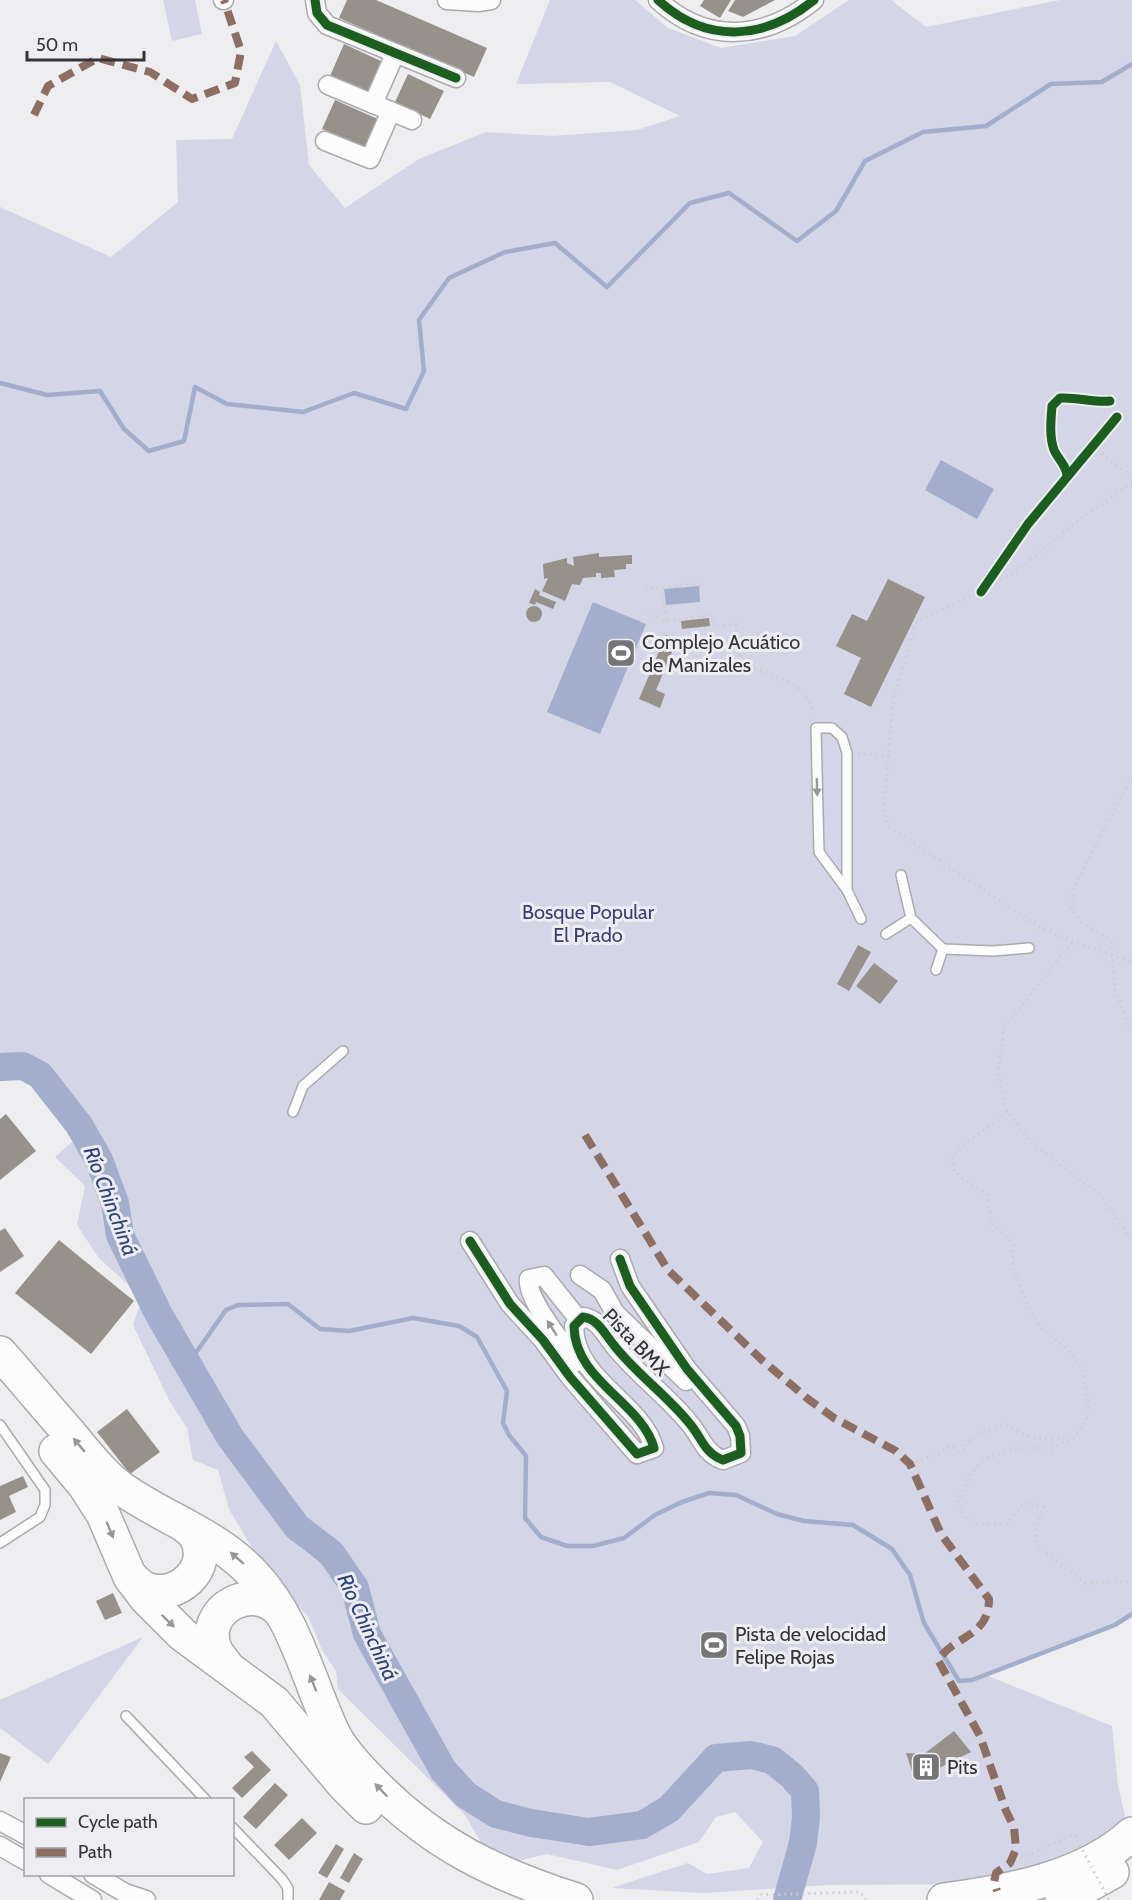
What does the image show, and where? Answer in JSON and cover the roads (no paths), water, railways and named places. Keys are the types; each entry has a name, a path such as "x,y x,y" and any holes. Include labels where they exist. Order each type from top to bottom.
{"highway":[{"path":"0,1353 88,1456 120,1487 232,1554 272,1595 287,1620 335,1737 361,1771 391,1802 424,1829 460,1853 517,1881 576,1900"},
{"path":"0,1386 85,1486 103,1514 130,1576 164,1617 204,1651 274,1702 344,1785 376,1816 449,1870 512,1900"},
{"path":"130,1576 144,1589 163,1593 182,1587 195,1574 200,1556 196,1537 183,1524"},
{"path":"226,1665 215,1649 213,1629 221,1612 237,1600 256,1597 275,1604 287,1620"},
{"path":"945,1900 997,1891 1086,1864 1121,1844 1132,1834"},
{"path":"1062,1900 1132,1861"}],"street":[{"path":"315,0 317,13 327,25 456,78"},
{"path":"447,0 478,2 491,0"},
{"path":"658,0 677,15 717,33 760,29 793,17 814,0"},
{"path":"373,104 395,54"},
{"path":"328,85 412,120"},
{"path":"325,141 370,159 391,111"},
{"name":"Pista BMX","path":"470,1241 510,1304 543,1340 629,1448 637,1454 654,1448 634,1418 564,1345 531,1295 527,1286 529,1279 544,1276 579,1320"},
{"name":"Pista BMX","path":"604,1388 576,1344 574,1326 583,1317 590,1318 597,1324 624,1358 691,1424 707,1452 723,1460 741,1453 742,1445 736,1426 687,1370 630,1286 620,1259"},
{"name":"Pista BMX","path":"580,1275 602,1290 615,1313 686,1381 705,1391"},
{"path":"0,1821 24,1834"},
{"path":"0,1846 24,1860"},
{"path":"51,1876 92,1900"},
{"path":"95,1876 125,1893 146,1900"}],"lane":[{"path":"847,890 848,753 842,737 832,728 816,728 819,852 847,890 861,919"},
{"path":"901,875 911,918 943,949 993,951 1029,948"},
{"path":"886,934 911,918"},
{"path":"936,970 943,949"},
{"path":"294,1112 303,1086 343,1051"},
{"path":"0,1425 45,1490 45,1505 40,1517 0,1543"},
{"path":"126,1716 204,1798"},
{"path":"234,1829 282,1879 288,1888 288,1900"}],"water":[{"path":"941,460 994,489 977,519 925,490"},
{"path":"699,586 700,602 666,605 664,589"},
{"path":"593,602 646,624 600,734 547,712"}],"waterway":[{"path":"0,383 47,395 100,391 124,429 149,451 184,441 195,387 227,404 303,412 354,393 406,409 424,371 419,320 449,278 505,252 555,243 607,287 690,203 729,193 797,241 836,211 865,161 923,132 986,126 1051,84 1102,82 1132,64"},
{"name":"Río Chinchiná","path":"0,1067 23,1066 40,1075 79,1125 99,1160 115,1203 120,1235 158,1313 230,1437 297,1527 331,1553 355,1588 367,1634 443,1770 466,1795 496,1814 531,1823 589,1832 642,1825 669,1809 716,1758 751,1755 772,1760 792,1776 805,1791 806,1817 803,1843 787,1900"},
{"path":"188,1364 226,1310 238,1305 288,1304 320,1329 349,1331 413,1318 459,1326 477,1337 507,1391 503,1423 509,1435 526,1456 525,1518 541,1537 567,1546 593,1546 624,1538 655,1515 682,1502 709,1493 736,1495 777,1514 804,1521 853,1525 892,1549 910,1575 924,1623 959,1681 972,1680 1115,1625 1132,1614"}],"place":[{"name":"Complejo Acuático de Manizales","path":"621,653"},
{"name":"Pista de velocidad Felipe Rojas","path":"714,1645"},
{"name":"Pits","path":"926,1767"}],"park label":[{"name":"Bosque Popular El Prado","path":"588,924"}]}
